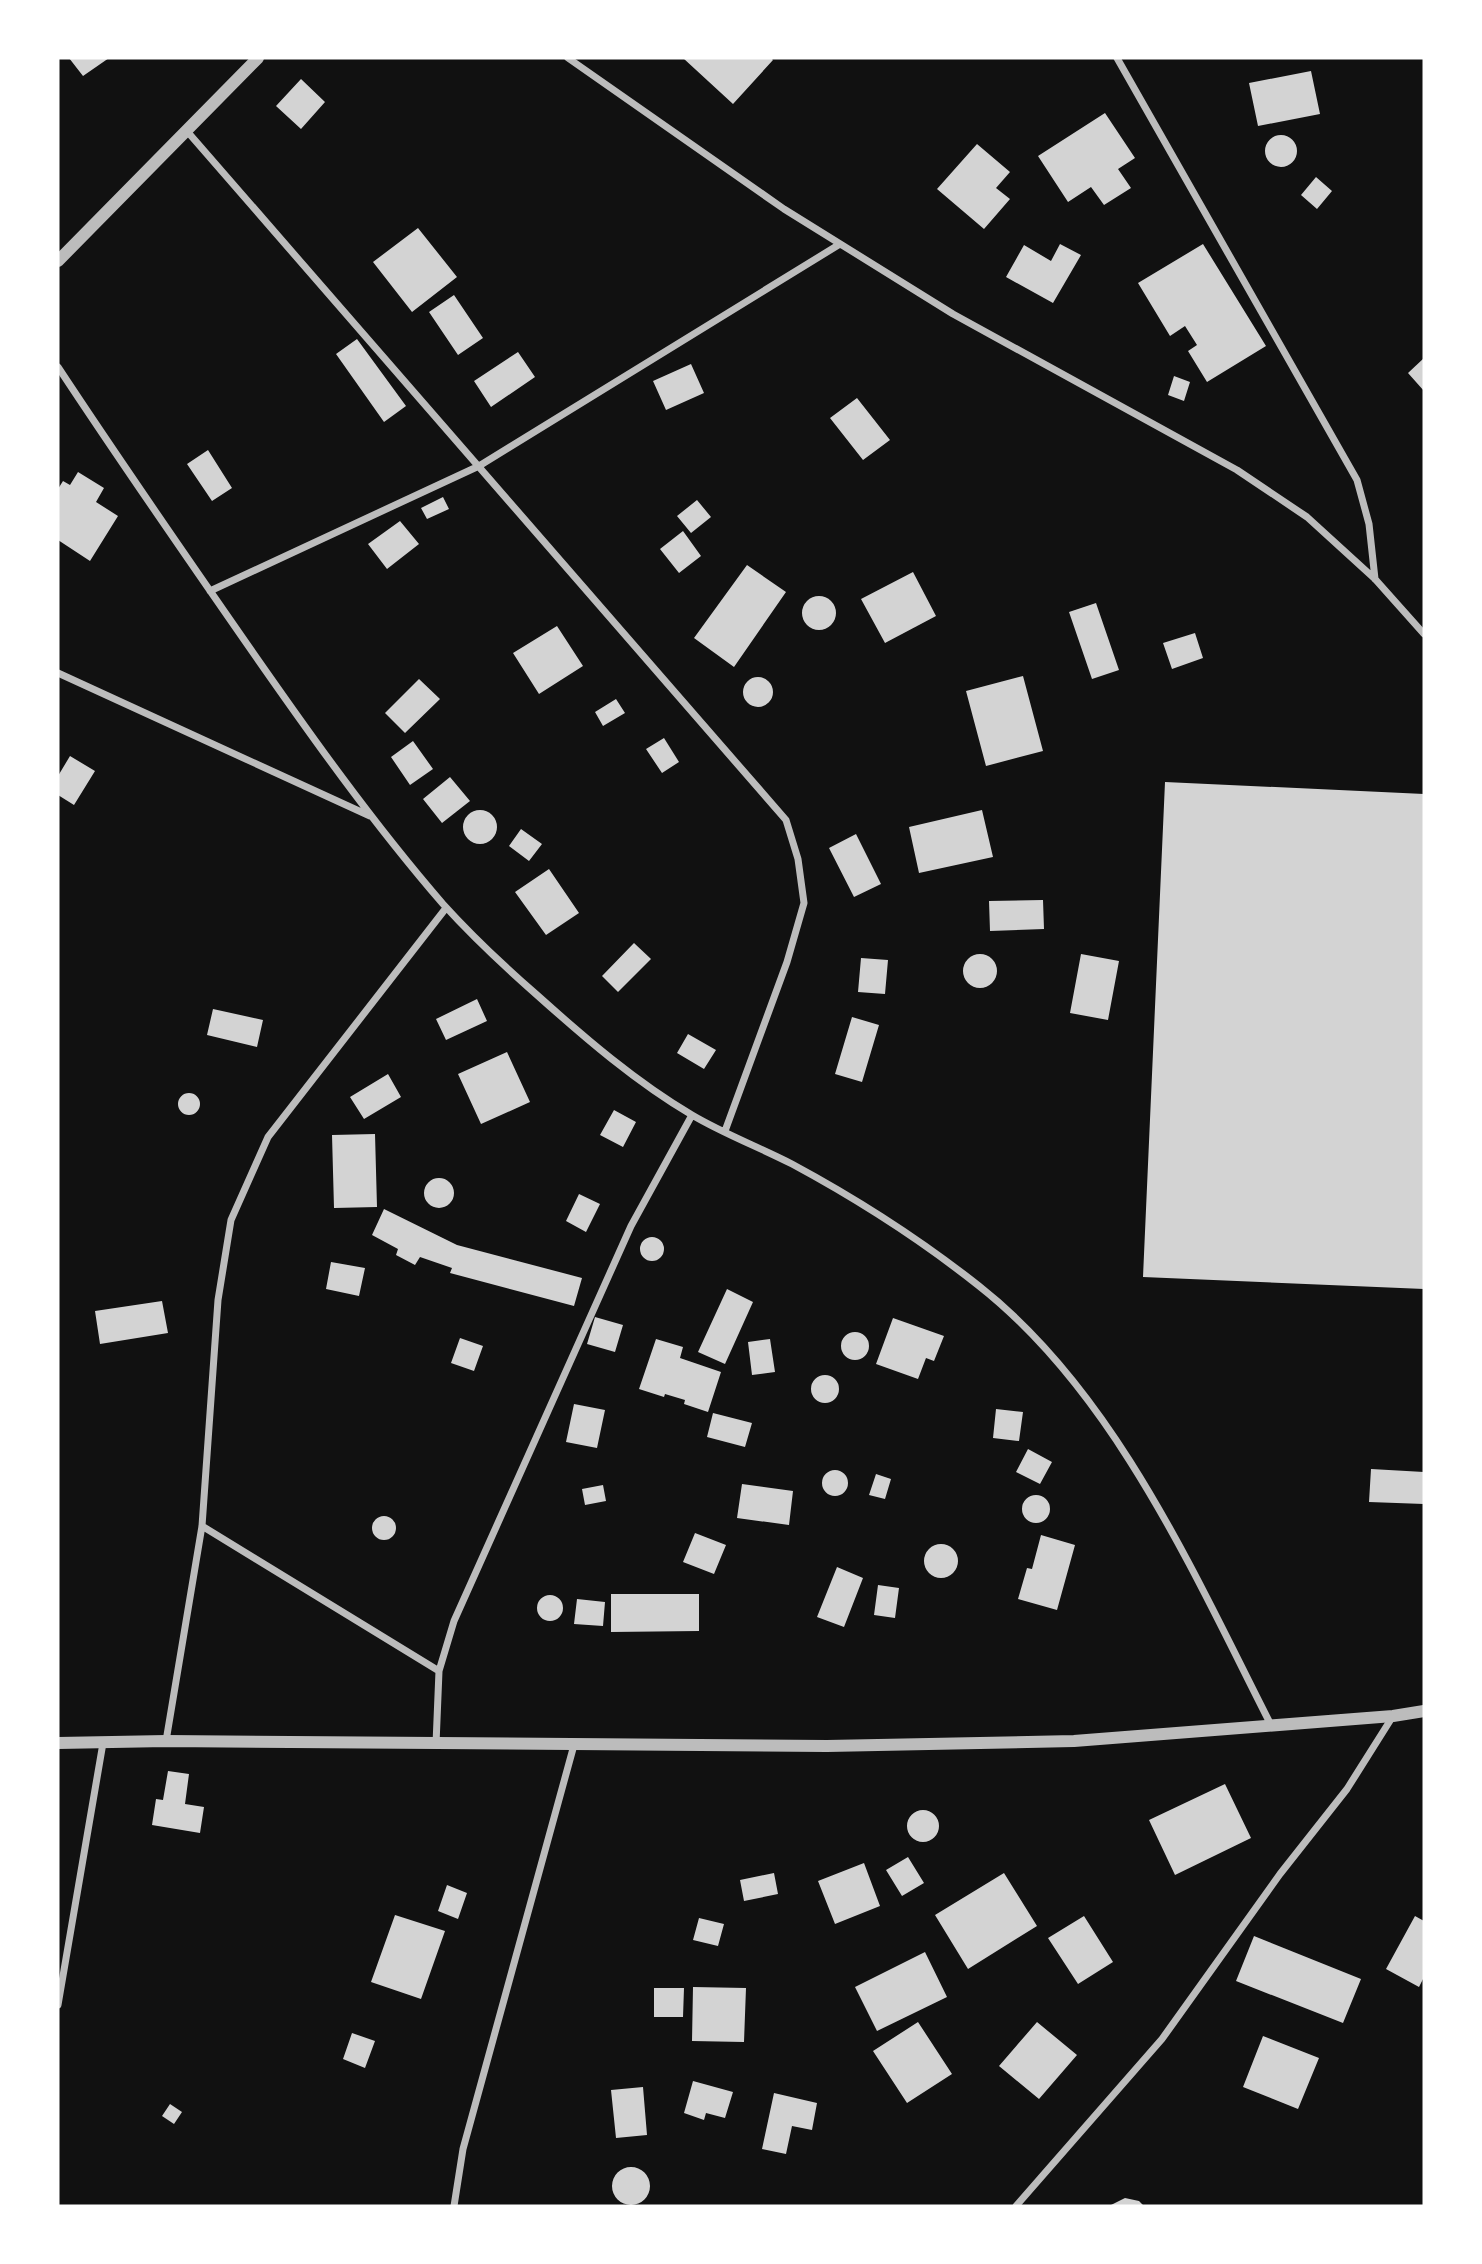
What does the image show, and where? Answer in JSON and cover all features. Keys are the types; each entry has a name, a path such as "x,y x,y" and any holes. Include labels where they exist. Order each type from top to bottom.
{"street":[{"path":"58,261 258,58"},
{"path":"568,58 784,209 840,244 953,314 1237,470 1307,517 1375,579 1424,634"},
{"path":"1117,58 1357,481 1369,524 1375,579"},
{"path":"185,130 786,820 798,859 804,903 787,962 725,1131"},
{"path":"210,591 479,466 840,244"},
{"path":"58,367 143,496 326,757 446,908 537,995 623,1068 692,1115 789,1163 889,1222 979,1286 1032,1334 1059,1364 1115,1439 1170,1529 1271,1724"},
{"path":"58,673 371,816"},
{"path":"166,1741 202,1525 218,1300 230,1220 268,1136 446,908"},
{"path":"436,1744 439,1671 454,1621 631,1226 692,1115"},
{"path":"202,1525 439,1671"},
{"path":"58,1743 166,1741 827,1746 1074,1741 1393,1716 1424,1711"},
{"path":"1016,2206 1162,2039 1280,1874 1347,1789 1393,1716"},
{"path":"58,2005 103,1743"},
{"path":"454,2206 463,2149 574,1745"}],"building":[{"path":"69,58 109,58 83,76"},
{"path":"683,58 771,58 773,60 733,104"},
{"path":"1311,71 1320,114 1258,126 1249,83"},
{"path":"301,79 325,102 301,129 276,106"},
{"path":"1105,113 1135,158 1118,169 1131,188 1104,205 1091,187 1068,202 1038,156"},
{"path":"1281,135 1293,139 1297,151 1293,163 1281,167 1269,163 1265,151 1269,139"},
{"path":"977,144 1010,172 996,188 1010,199 984,229 937,189"},
{"path":"1316,177 1332,191 1317,209 1301,195"},
{"path":"418,228 457,277 412,312 373,262"},
{"path":"1060,244 1081,255 1053,303 1006,277 1024,245 1051,261"},
{"path":"1203,244 1266,346 1207,382 1188,351 1197,345 1185,326 1170,336 1138,283"},
{"path":"454,295 483,338 458,355 429,312"},
{"path":"357,339 406,406 384,422 336,354"},
{"path":"518,352 535,377 491,407 474,381"},
{"path":"1424,358 1424,391 1408,373"},
{"path":"691,364 704,393 666,410 653,381"},
{"path":"1174,376 1190,382 1184,401 1168,395"},
{"path":"857,398 890,440 863,460 830,418"},
{"path":"208,450 232,488 212,501 187,464"},
{"path":"78,472 104,488 96,502 118,516 90,561 58,540 58,489 63,481 70,485"},
{"path":"443,497 449,509 427,519 421,508"},
{"path":"697,500 711,517 691,533 677,516"},
{"path":"400,521 419,544 387,569 368,544"},
{"path":"683,531 701,556 679,573 660,549"},
{"path":"747,565 786,592 734,667 694,638"},
{"path":"913,572 936,616 885,643 861,599"},
{"path":"819,596 831,601 836,613 831,625 819,630 807,625 802,613 807,601"},
{"path":"1096,603 1119,670 1092,679 1069,612"},
{"path":"557,626 583,666 539,694 513,653"},
{"path":"1195,633 1203,658 1172,669 1163,643"},
{"path":"1023,676 1043,751 986,766 966,691"},
{"path":"758,677 769,681 773,692 769,703 758,707 747,703 743,692 747,681"},
{"path":"419,679 440,699 405,733 385,713"},
{"path":"616,699 625,713 603,726 595,712"},
{"path":"664,738 679,762 662,773 646,749"},
{"path":"413,741 433,769 410,785 391,757"},
{"path":"70,756 95,771 74,805 58,795 58,776"},
{"path":"450,777 470,801 442,823 423,799"},
{"path":"1165,782 1424,794 1424,1289 1143,1277"},
{"path":"480,810 492,815 497,827 492,839 480,844 468,839 463,827 468,815"},
{"path":"982,810 993,857 919,873 909,827"},
{"path":"521,829 542,844 529,861 509,846"},
{"path":"856,834 881,884 854,897 829,848"},
{"path":"549,869 579,913 546,935 515,892"},
{"path":"1043,900 1044,929 990,931 989,901"},
{"path":"634,943 651,959 618,992 602,976"},
{"path":"980,954 992,959 997,971 992,983 980,988 968,983 963,971 968,959"},
{"path":"1081,954 1119,961 1108,1020 1070,1013"},
{"path":"861,958 888,960 885,994 858,992"},
{"path":"477,999 487,1021 446,1040 436,1019"},
{"path":"213,1009 263,1020 257,1047 207,1035"},
{"path":"852,1017 879,1025 862,1082 835,1074"},
{"path":"688,1034 716,1050 704,1069 677,1053"},
{"path":"507,1052 530,1102 481,1124 458,1074"},
{"path":"388,1074 401,1097 364,1119 350,1097"},
{"path":"189,1093 197,1096 200,1104 197,1112 189,1115 181,1112 178,1104 181,1096"},
{"path":"614,1110 636,1122 623,1147 600,1135"},
{"path":"375,1134 377,1207 334,1208 332,1135"},
{"path":"439,1178 450,1182 454,1193 450,1204 439,1208 428,1204 424,1193 428,1182"},
{"path":"579,1194 600,1204 586,1232 566,1221"},
{"path":"384,1209 457,1245 582,1278 574,1306 450,1273 452,1268 420,1257 415,1265 396,1255 398,1249 372,1235"},
{"path":"652,1237 661,1240 664,1249 661,1258 652,1261 643,1258 640,1249 643,1240"},
{"path":"331,1262 365,1268 359,1296 326,1289"},
{"path":"727,1289 753,1302 725,1364 698,1352"},
{"path":"162,1301 168,1333 100,1344 95,1311"},
{"path":"595,1317 623,1325 615,1352 587,1344"},
{"path":"893,1318 944,1336 934,1361 926,1358 918,1379 876,1364"},
{"path":"855,1332 865,1336 869,1346 865,1356 855,1360 845,1356 841,1346 845,1336"},
{"path":"460,1338 483,1346 474,1371 451,1363"},
{"path":"656,1339 683,1347 680,1358 721,1372 708,1412 684,1404 685,1400 639,1389"},
{"path":"770,1339 775,1372 752,1375 748,1342"},
{"path":"825,1375 835,1379 839,1389 835,1399 825,1403 815,1399 811,1389 815,1379"},
{"path":"574,1404 605,1410 597,1448 566,1442"},
{"path":"996,1409 1023,1412 1019,1441 993,1438"},
{"path":"713,1413 752,1423 745,1447 707,1437"},
{"path":"1028,1449 1052,1462 1040,1484 1016,1472"},
{"path":"1371,1469 1424,1472 1424,1504 1369,1502"},
{"path":"835,1470 844,1474 848,1483 844,1492 835,1496 826,1492 822,1483 826,1474"},
{"path":"876,1474 891,1479 885,1499 869,1495"},
{"path":"742,1484 793,1491 789,1525 737,1518"},
{"path":"603,1485 606,1501 585,1505 582,1489"},
{"path":"1036,1495 1046,1499 1050,1509 1046,1519 1036,1523 1026,1519 1022,1509 1026,1499"},
{"path":"384,1516 393,1519 396,1528 393,1537 384,1540 375,1537 372,1528 375,1519"},
{"path":"695,1533 726,1545 714,1574 683,1562"},
{"path":"1041,1535 1075,1545 1057,1610 1018,1599 1027,1568 1032,1569"},
{"path":"941,1544 953,1549 958,1561 953,1573 941,1578 929,1573 924,1561 929,1549"},
{"path":"837,1567 863,1578 844,1627 817,1617"},
{"path":"878,1585 899,1588 895,1618 874,1615"},
{"path":"611,1594 699,1594 699,1631 611,1632"},
{"path":"550,1595 559,1599 563,1608 559,1617 550,1621 541,1617 537,1608 541,1599"},
{"path":"577,1599 605,1602 603,1626 574,1624"},
{"path":"168,1771 189,1774 185,1804 204,1807 200,1833 152,1825 156,1799 163,1800"},
{"path":"1225,1784 1251,1838 1175,1875 1149,1820"},
{"path":"923,1810 934,1815 939,1826 934,1837 923,1842 912,1837 907,1826 912,1815"},
{"path":"908,1857 924,1883 902,1896 886,1870"},
{"path":"864,1863 880,1906 835,1924 818,1881"},
{"path":"774,1873 778,1894 744,1901 740,1880"},
{"path":"1004,1873 1037,1926 968,1969 935,1915"},
{"path":"447,1885 467,1893 458,1919 438,1911"},
{"path":"395,1915 445,1931 421,1999 371,1982"},
{"path":"1084,1916 1113,1962 1078,1984 1048,1938"},
{"path":"1415,1916 1424,1921 1424,1977 1419,1987 1386,1969"},
{"path":"699,1918 724,1924 718,1946 693,1940"},
{"path":"1254,1936 1361,1979 1343,2023 1236,1981"},
{"path":"925,1952 947,1997 877,2031 855,1987"},
{"path":"693,1987 746,1988 744,2042 692,2041"},
{"path":"654,1988 684,1988 683,2017 654,2017"},
{"path":"918,2022 952,2074 907,2103 873,2051"},
{"path":"1037,2022 1077,2055 1039,2099 999,2066"},
{"path":"352,2033 375,2041 365,2068 343,2059"},
{"path":"1263,2036 1319,2058 1298,2109 1243,2087"},
{"path":"693,2081 733,2092 725,2118 706,2113 704,2120 684,2113"},
{"path":"643,2087 647,2135 616,2138 611,2090"},
{"path":"774,2093 817,2103 812,2130 792,2126 786,2154 762,2149"},
{"path":"170,2104 182,2112 174,2124 162,2116"},
{"path":"631,2167 644,2173 650,2186 644,2199 631,2205 618,2199 612,2186 618,2173"},
{"path":"1125,2198 1139,2201 1144,2206 1109,2206"}]}
